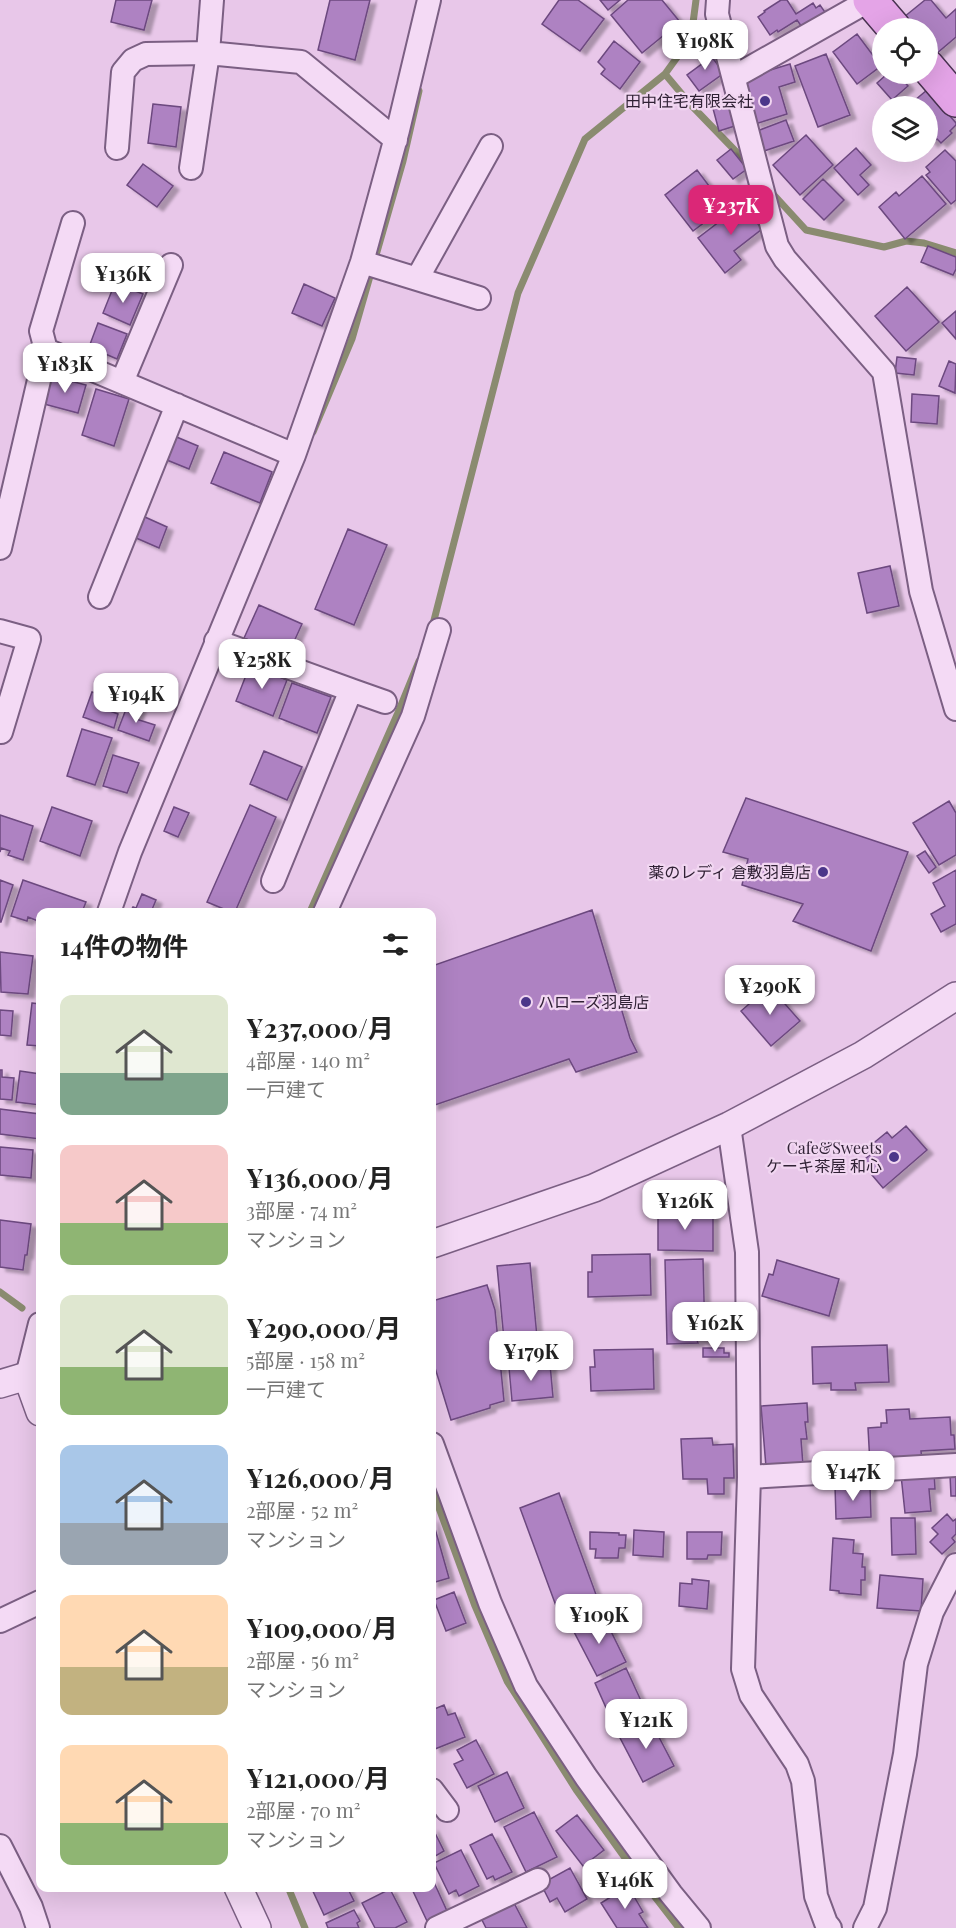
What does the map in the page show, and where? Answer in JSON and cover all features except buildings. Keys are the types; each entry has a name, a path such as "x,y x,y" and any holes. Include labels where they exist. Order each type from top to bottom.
{"main road":[{"path":"870,0 885,18"},
{"path":"938,79 956,100"}],"street":[{"path":"191,168 208,53 212,0"},
{"path":"110,908 130,852 223,643 294,455 371,264 396,140 429,0"},
{"path":"718,0 717,14 777,246 785,259 884,372 921,591 956,709"},
{"path":"734,77 870,0"},
{"path":"117,148 123,72 133,60 146,54 208,53 301,62 396,140"},
{"path":"417,279 491,146"},
{"path":"0,548 46,350 41,332 73,223"},
{"path":"371,264 479,298"},
{"path":"122,382 171,265"},
{"path":"46,350 294,455"},
{"path":"100,597 177,405"},
{"path":"327,908 413,716 439,630"},
{"path":"0,631 29,639 1,732"},
{"path":"223,643 386,702"},
{"path":"273,881 351,690"},
{"path":"436,1243 594,1188 729,1126 863,1055 956,996"},
{"path":"729,1126 747,1252 749,1477 743,1670 751,1695 797,1764 803,1780 816,1896 830,1928"},
{"path":"0,1384 34,1374 36,1357"},
{"path":"436,1455 490,1603 526,1686 586,1777 671,1894 699,1928"},
{"path":"749,1477 956,1466"},
{"path":"865,1928 875,1908 905,1754 916,1664 932,1612 956,1565"},
{"path":"0,1621 36,1604"},
{"path":"436,1795 447,1810"},
{"path":"0,1846 31,1907 38,1928"},
{"path":"437,1928 538,1880"},
{"path":"240,1892 257,1928"}],"waterway":[{"path":"432,628 518,293 585,139 665,74 678,56 693,23 696,0"},
{"path":"665,74 691,105 749,165"},
{"path":"313,432 352,339 403,161 419,91"},
{"path":"773,194 806,230 884,247 906,241 924,243 956,253"},
{"path":"312,908 419,661"},
{"path":"0,1292 22,1308"},
{"path":"436,1500 475,1606 507,1681 577,1791 679,1928"},
{"path":"290,1892 305,1928"}],"place":[{"name":"田中住宅有限会社","path":"765,101"},
{"name":"薬のレディ 倉敷羽島店","path":"823,872"},
{"name":"ハローズ羽島店","path":"526,1002"},
{"name":"Cafe&Sweets ケーキ茶屋 和心","path":"894,1157"}]}
